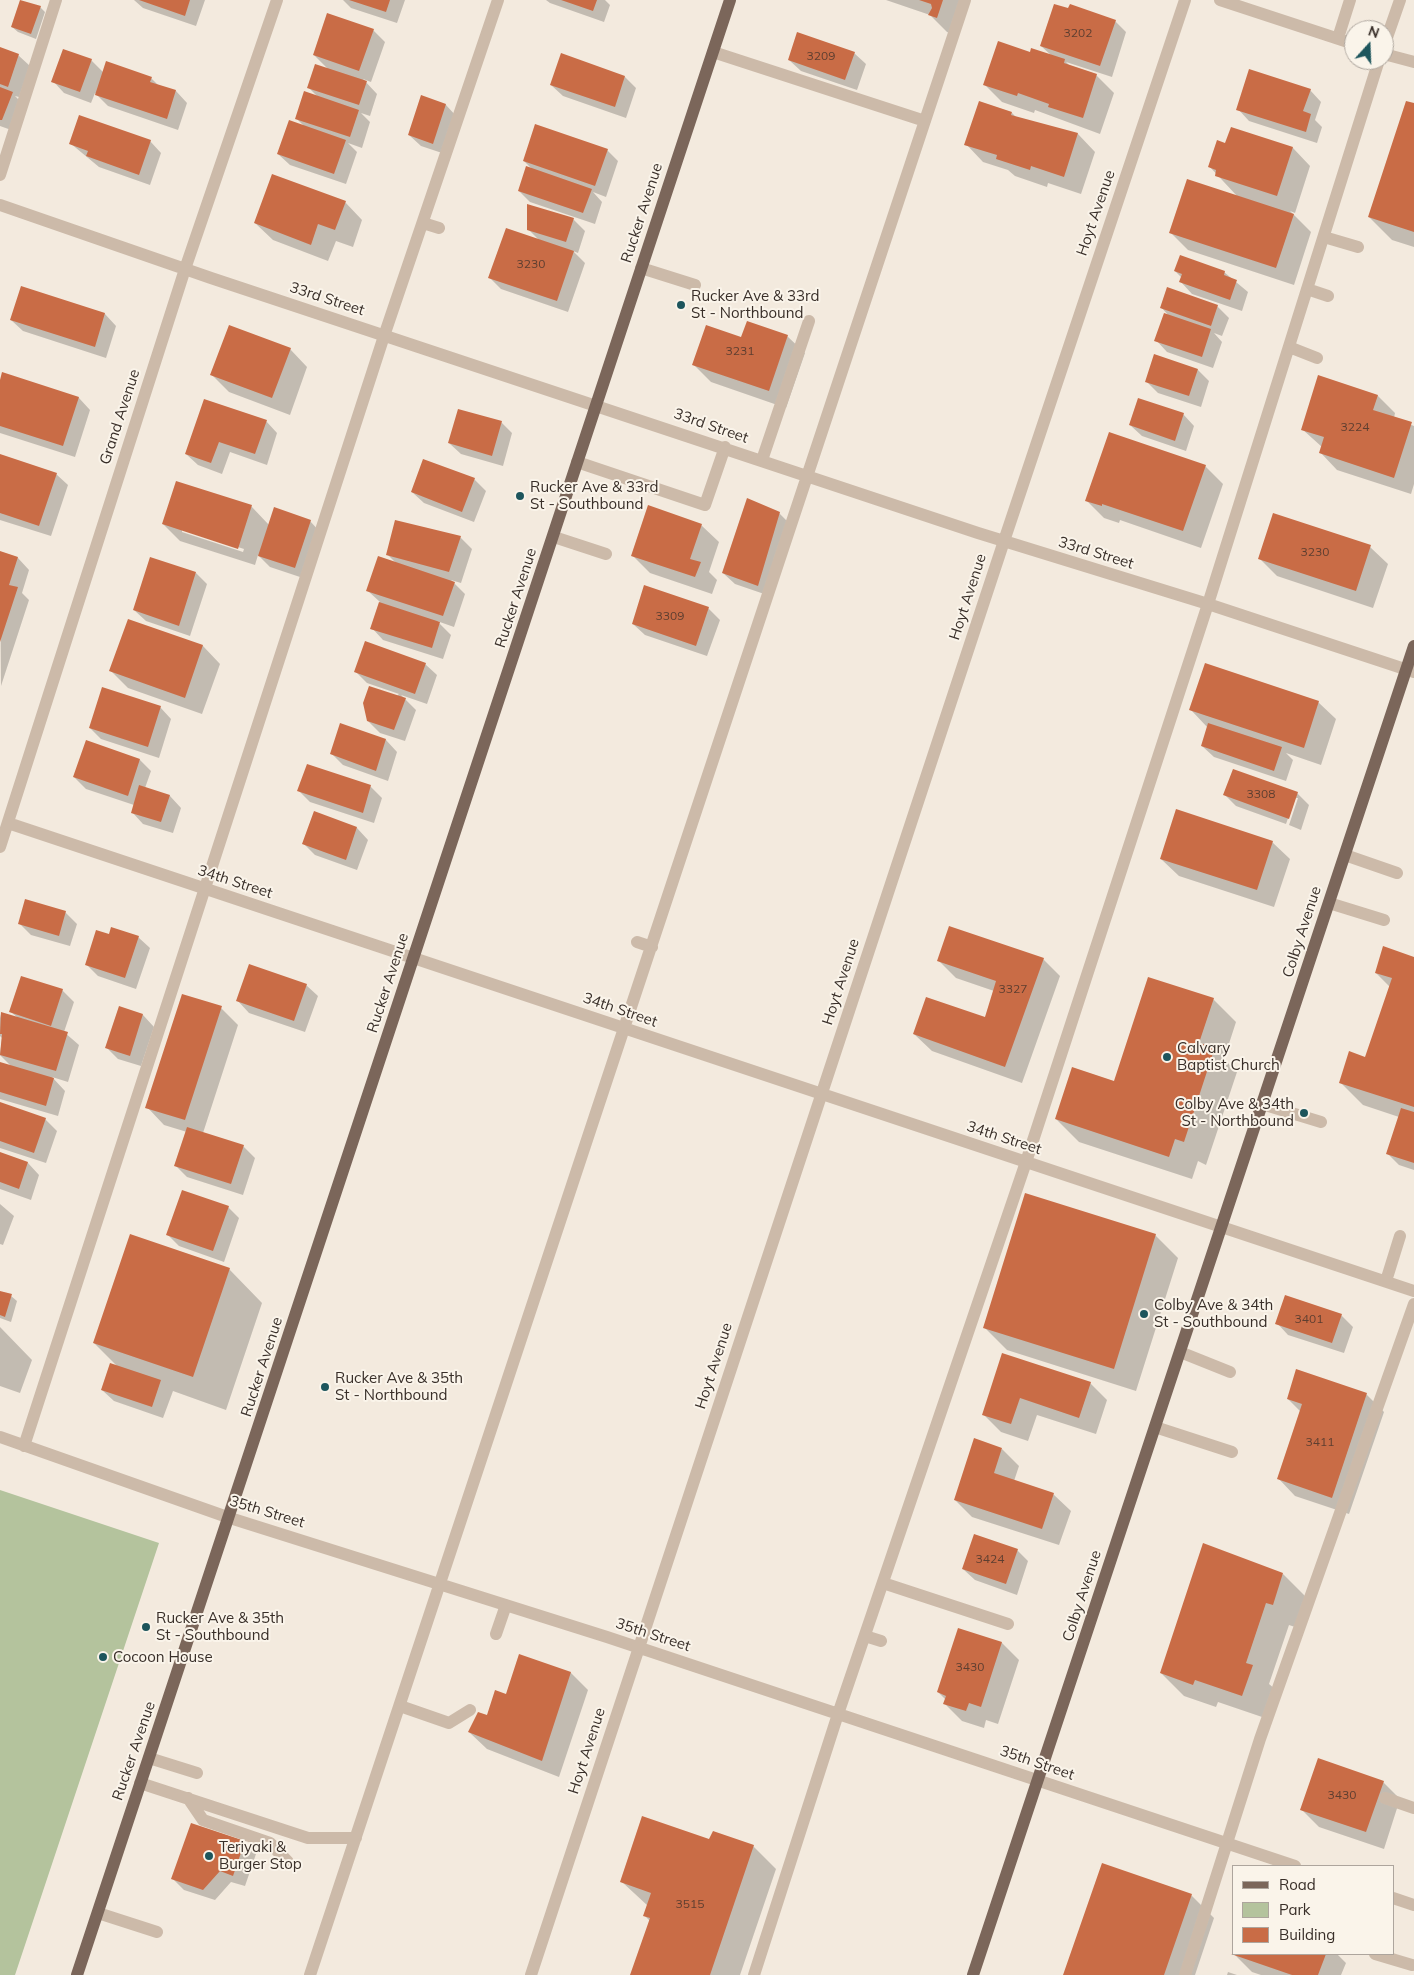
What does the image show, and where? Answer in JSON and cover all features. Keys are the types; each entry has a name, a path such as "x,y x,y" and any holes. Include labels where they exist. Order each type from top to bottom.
{"main road":[{"name":"Rucker Avenue","path":"77,1975 140,1782 230,1518 730,0"},
{"name":"Colby Avenue","path":"973,1975 1345,855 1410,671 1414,646"}],"street":[{"path":"0,176 56,0"},
{"name":"Grand Avenue","path":"0,846 185,269 277,0"},
{"path":"24,1446 384,336 498,0"},
{"path":"310,1975 809,476 965,0"},
{"name":"Hoyt Avenue","path":"531,1975 1004,541 1185,0"},
{"path":"1220,0 1344,40"},
{"path":"1338,38 1350,0"},
{"path":"1393,20 1400,0"},
{"path":"713,52 925,121"},
{"path":"1394,57 1414,62"},
{"path":"754,1975 838,1714 1026,1162 1208,604 1376,70"},
{"name":"33rd Street","path":"0,205 384,336 596,404 1004,541 1208,604 1410,671"},
{"path":"423,223 439,228"},
{"path":"1324,237 1358,247"},
{"path":"641,268 695,285"},
{"path":"1307,289 1328,296"},
{"path":"762,460 809,320"},
{"path":"1289,347 1318,358"},
{"path":"577,462 705,505 725,448"},
{"path":"554,537 606,554"},
{"name":"34th Street","path":"8,823 1221,1227"},
{"path":"1345,855 1397,872"},
{"path":"1329,903 1384,920"},
{"path":"637,942 652,947"},
{"path":"1262,1104 1321,1122"},
{"path":"1221,1227 1414,1291"},
{"path":"1386,1281 1400,1236"},
{"path":"1185,1975 1260,1739 1414,1304"},
{"path":"1180,1352 1230,1372"},
{"path":"1155,1427 1232,1452"},
{"name":"35th Street","path":"0,1437 230,1518 441,1583 1292,1865"},
{"path":"883,1583 1008,1624"},
{"path":"496,1634 506,1605"},
{"path":"865,1636 882,1641"},
{"path":"400,1706 449,1723 470,1710"},
{"path":"149,1758 197,1773"},
{"path":"140,1782 308,1838 356,1838"},
{"path":"188,1798 203,1820 270,1843 288,1862"},
{"path":"1385,1798 1414,1808"},
{"path":"1394,1898 1414,1905"},
{"path":"98,1913 156,1932"},
{"path":"1378,1955 1412,1966"}],"green space":[{"path":"0,1490 159,1543 15,1975 0,1975"}],"building":[{"path":"20,0 41,6 31,34 11,27"},
{"path":"139,0 190,0 185,16"},
{"path":"349,0 390,0 386,12"},
{"path":"561,0 597,0 593,11"},
{"path":"919,0 943,0 937,18 928,15 932,8 931,4"},
{"path":"1054,4 1068,8 1070,4 1116,20 1100,66 1040,46"},
{"path":"327,13 374,29 359,71 313,55"},
{"path":"797,32 855,52 845,80 788,60"},
{"path":"998,41 1030,52 1031,48 1065,59 1064,63 1097,74 1083,118 1048,107 1049,104 1018,93 1017,96 983,85"},
{"path":"0,47 19,54 8,87 0,84"},
{"path":"63,49 92,59 80,92 51,82"},
{"path":"561,53 625,76 615,107 550,85"},
{"path":"106,61 152,77 150,82 176,90 167,119 95,95"},
{"path":"315,64 367,81 359,105 307,88"},
{"path":"1249,69 1311,89 1303,111 1311,114 1306,132 1236,110"},
{"path":"0,87 13,92 2,120 0,120"},
{"path":"304,91 359,110 350,137 295,119"},
{"path":"421,95 446,104 433,144 408,135"},
{"path":"979,101 1012,112 1011,115 1078,133 1064,177 1031,166 1030,170 996,159 997,155 964,145"},
{"path":"1406,101 1414,103 1414,232 1368,217"},
{"path":"79,115 151,140 139,175 86,156 88,151 69,144"},
{"path":"289,120 346,140 334,174 277,154"},
{"path":"535,124 608,149 595,186 523,161"},
{"path":"1231,127 1293,147 1277,196 1215,176 1216,170 1208,167 1217,140 1225,143"},
{"path":"526,166 592,189 583,213 518,191"},
{"path":"272,174 346,201 335,230 318,224 311,245 254,223"},
{"path":"1187,179 1294,214 1276,268 1169,233"},
{"path":"527,204 574,218 566,242 527,230"},
{"path":"506,228 574,251 557,301 488,278"},
{"path":"1180,255 1225,271 1224,275 1237,280 1230,300 1179,282 1182,274 1174,271"},
{"path":"21,286 105,313 95,347 10,320"},
{"path":"1167,287 1218,305 1211,326 1160,308"},
{"path":"1164,313 1211,329 1202,357 1154,341"},
{"path":"747,321 788,335 769,391 692,365 706,325 741,337"},
{"path":"229,325 291,348 272,398 210,375"},
{"path":"1154,354 1198,369 1189,396 1145,382"},
{"path":"2,372 79,397 63,446 0,426 0,380"},
{"path":"1318,375 1378,395 1373,410 1412,422 1394,478 1319,453 1324,437 1301,430"},
{"path":"1138,398 1184,413 1175,441 1129,425"},
{"path":"204,399 267,420 255,454 219,442 211,463 185,454"},
{"path":"458,409 502,421 492,456 448,443"},
{"path":"1109,432 1206,465 1183,531 1102,504 1102,506 1085,501"},
{"path":"0,454 57,473 39,526 0,513"},
{"path":"423,459 475,478 462,512 411,492"},
{"path":"176,481 252,505 238,549 162,524"},
{"path":"747,498 780,512 758,586 722,573"},
{"path":"648,505 702,524 690,559 701,562 695,577 631,556"},
{"path":"274,507 311,520 295,568 258,556"},
{"path":"1273,513 1371,545 1356,591 1258,559"},
{"path":"395,520 461,536 449,572 386,555"},
{"path":"0,551 18,557 9,585 18,587 0,642"},
{"path":"378,556 455,582 443,616 366,591"},
{"path":"150,557 196,572 179,626 133,610"},
{"path":"644,585 709,607 696,646 632,624"},
{"path":"379,602 440,622 432,648 370,629"},
{"path":"128,619 203,645 185,698 109,671"},
{"path":"365,641 426,663 415,694 354,672"},
{"path":"1205,663 1319,701 1304,748 1189,710"},
{"path":"369,686 406,698 394,730 367,721 363,703"},
{"path":"102,687 161,706 148,747 89,728"},
{"path":"340,723 386,739 376,771 330,754"},
{"path":"1208,723 1282,747 1274,771 1201,746"},
{"path":"86,740 140,759 128,796 73,777"},
{"path":"307,764 371,785 363,813 297,791"},
{"path":"1233,769 1298,792 1289,819 1223,795"},
{"path":"139,785 170,795 161,822 131,813"},
{"path":"1176,809 1273,841 1257,890 1160,859"},
{"path":"314,811 357,827 346,860 302,844"},
{"path":"25,899 66,911 59,936 18,924"},
{"path":"949,926 1044,958 1005,1067 913,1034 926,997 985,1017 996,981 937,961"},
{"path":"111,927 139,936 125,978 85,965 96,930 109,934"},
{"path":"1383,946 1414,957 1414,1107 1339,1083 1349,1051 1365,1057 1392,978 1375,973"},
{"path":"249,964 307,984 294,1021 236,1001"},
{"path":"21,976 63,989 51,1026 9,1012"},
{"name":"Calvary Baptist Church","path":"1148,977 1214,998 1199,1043 1215,1047 1184,1142 1175,1139 1169,1157 1055,1119 1072,1067 1114,1081"},
{"path":"182,994 222,1006 185,1120 145,1108"},
{"path":"119,1006 143,1014 130,1056 105,1048"},
{"path":"1,1012 68,1032 56,1071 0,1055 2,1034 0,1034"},
{"path":"0,1062 54,1078 46,1106 0,1092"},
{"path":"0,1102 46,1118 34,1153 0,1141"},
{"path":"1401,1108 1414,1112 1414,1163 1386,1154"},
{"path":"187,1127 244,1145 231,1184 174,1166"},
{"path":"0,1152 28,1162 19,1189 0,1182"},
{"path":"182,1190 229,1206 213,1251 166,1235"},
{"path":"1025,1193 1156,1234 1114,1369 983,1328"},
{"path":"130,1234 230,1268 193,1377 93,1343"},
{"path":"0,1291 12,1294 5,1317 0,1315"},
{"path":"1285,1295 1342,1314 1332,1343 1275,1324"},
{"path":"1002,1353 1091,1382 1079,1418 1020,1398 1011,1424 982,1415"},
{"path":"110,1363 161,1380 152,1407 101,1390"},
{"path":"1296,1369 1367,1393 1332,1498 1277,1479 1302,1404 1287,1399"},
{"path":"974,1438 1002,1448 994,1473 1054,1493 1042,1529 954,1500"},
{"path":"974,1534 1018,1549 1006,1584 962,1569"},
{"path":"1203,1543 1283,1573 1273,1605 1266,1603 1246,1663 1253,1665 1242,1696 1195,1680 1193,1685 1160,1673"},
{"path":"958,1628 1002,1642 981,1707 969,1703 966,1711 943,1704 946,1696 937,1692"},
{"path":"519,1654 571,1672 542,1761 468,1732 478,1712 487,1715 495,1690 506,1694"},
{"path":"1318,1758 1384,1781 1366,1832 1300,1810"},
{"path":"642,1816 709,1839 713,1831 754,1845 710,1975 630,1975 650,1918 643,1916 651,1893 620,1882"},
{"name":"Teriyaki & Burger Stop","path":"191,1823 245,1841 233,1876 220,1871 203,1890 171,1879"},
{"path":"1102,1863 1192,1894 1164,1975 1063,1975"},
{"path":"1234,1955 1326,1955 1318,1975 1292,1975"}],"place":[{"name":"Rucker Ave & 33rd St - Northbound","path":"681,305"},
{"name":"Rucker Ave & 33rd St - Southbound","path":"520,496"},
{"name":"Calvary Baptist Church","path":"1167,1057"},
{"name":"Colby Ave & 34th St - Northbound","path":"1304,1113"},
{"name":"Colby Ave & 34th St - Southbound","path":"1144,1314"},
{"name":"Rucker Ave & 35th St - Northbound","path":"325,1387"},
{"name":"Rucker Ave & 35th St - Southbound","path":"146,1627"},
{"name":"Cocoon House","path":"103,1657"},
{"name":"Teriyaki & Burger Stop","path":"209,1856"}]}
